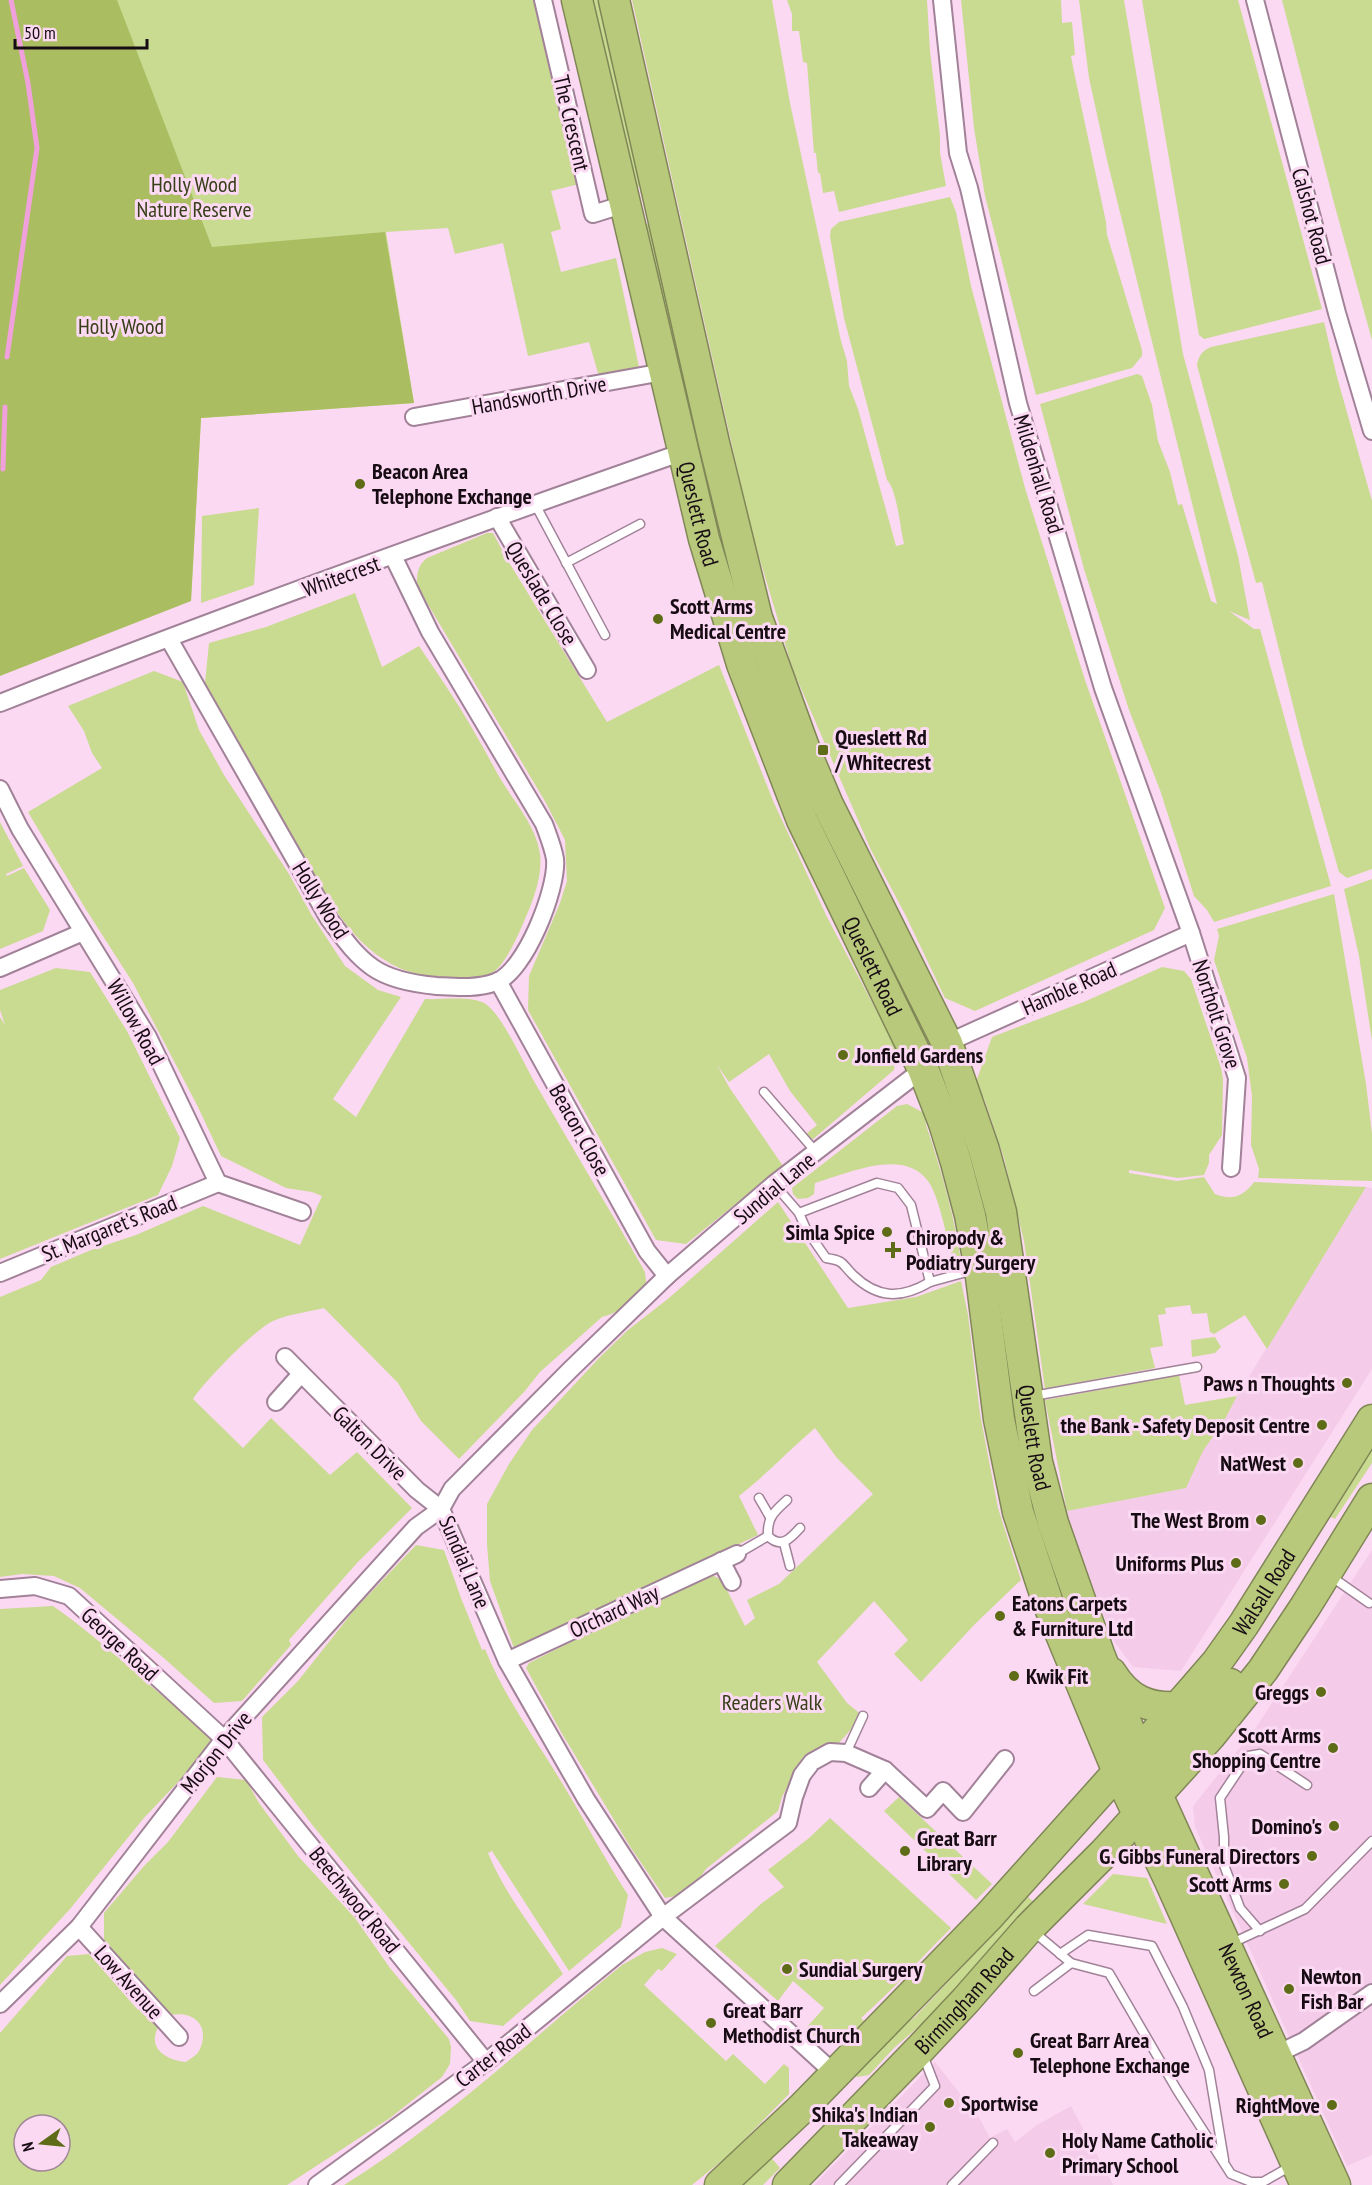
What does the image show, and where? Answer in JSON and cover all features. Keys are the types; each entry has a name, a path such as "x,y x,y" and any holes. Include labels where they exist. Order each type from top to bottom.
{"highway":[{"name":"Queslett Road","path":"577,0 704,539 742,664 802,820 923,1069 944,1123 970,1215 980,1269 999,1419 1018,1512 1040,1578 1092,1713 1138,1784"},
{"name":"Queslett Road","path":"614,0 714,443 757,618 806,753 833,816 947,1042 984,1150 1000,1212 1037,1462 1053,1523 1099,1654 1138,1784"},
{"path":"624,204 659,199"},
{"path":"683,452 714,443"},
{"name":"Walsall Road","path":"1138,1784 1179,1707 1217,1662 1244,1624 1372,1420"},
{"name":"Walsall Road","path":"1138,1784 1212,1735 1263,1670 1372,1499"},
{"path":"1308,1520 1315,1533 1322,1538 1334,1540 1351,1530"},
{"path":"1040,1578 1047,1588 1055,1590 1065,1586 1068,1568"},
{"path":"1099,1654 1116,1680 1138,1701 1162,1708 1179,1707"},
{"name":"Birmingham Road","path":"720,2185 835,2074 990,1916 1138,1784"},
{"name":"Birmingham Road","path":"788,2185 920,2049 1029,1928 1104,1853 1138,1784"},
{"name":"Newton Road","path":"1138,1784 1226,1946 1335,2185"},
{"name":"Newton Road","path":"1138,1784 1213,1974 1301,2174"},
{"path":"835,2074 866,2104"}],"street":[{"name":"The Crescent","path":"543,0 593,214 624,204"},
{"name":"Mildenhall Road","path":"942,0 958,153 969,189 1018,403 1103,688 1191,933"},
{"name":"Calshot Road","path":"1255,0 1337,313 1369,407 1372,431"},
{"name":"Handsworth Drive","path":"414,417 663,372"},
{"name":"Whitecrest","path":"0,704 497,517 683,452"},
{"name":"Queslade Close","path":"497,517 587,670"},
{"path":"393,556 430,632 544,824 555,859 554,883 536,932 518,963 498,981"},
{"name":"Holly Wood","path":"169,639 329,919 353,950 372,968 392,977 423,985 479,986 498,981"},
{"name":"Willow Road","path":"0,789 20,829 148,1037 218,1183"},
{"path":"0,968 83,932"},
{"name":"Hamble Road","path":"947,1042 1191,933"},
{"name":"Northolt Grove","path":"1191,933 1237,1078 1231,1168"},
{"name":"Beacon Close","path":"498,981 647,1251 667,1276"},
{"path":"923,1069 947,1042"},
{"name":"Sundial Lane","path":"835,2074 663,1917 586,1799 507,1661 441,1509 452,1489 667,1276 774,1184 923,1069"},
{"path":"218,1183 302,1212"},
{"name":"St. Margaret's Road","path":"0,1273 218,1183"},
{"name":"Galton Drive","path":"285,1357 417,1490 441,1509"},
{"path":"276,1402 301,1374"},
{"name":"Morjon Drive","path":"0,2004 79,1927 224,1739 416,1527 441,1509"},
{"name":"Orchard Way","path":"507,1661 737,1554"},
{"path":"721,1561 732,1582"},
{"name":"George Road","path":"0,1589 35,1586 69,1596 224,1739"},
{"name":"Beechwood Road","path":"224,1739 486,2062"},
{"path":"663,1917 788,1823 802,1775 812,1761 830,1752 846,1753 885,1770 927,1809 944,1791 963,1812 1005,1759"},
{"path":"869,1788 885,1770"},
{"name":"Carter Road","path":"317,2185 486,2062 663,1917"},
{"name":"Low Avenue","path":"79,1927 179,2037"},
{"path":"1275,2055 1304,2042 1372,1993"}],"lane":[{"path":"535,504 605,635"},
{"path":"566,563 640,524"},
{"path":"764,1092 816,1152"},
{"path":"800,1213 877,1182 898,1188 911,1205 930,1282"},
{"path":"774,1184 800,1213 806,1229 826,1258 840,1260 866,1287 882,1294 899,1294 930,1282 980,1269"},
{"path":"1026,1396 1197,1367"},
{"path":"759,1498 770,1517"},
{"path":"787,1500 770,1517 767,1525 768,1536 772,1540 784,1543 800,1528"},
{"name":"Orchard Way","path":"737,1554 768,1536"},
{"path":"784,1543 790,1566"},
{"path":"1326,1573 1369,1603"},
{"path":"846,1753 863,1716"},
{"path":"1260,1931 1240,1908 1224,1865 1220,1798 1248,1756 1260,1754 1307,1785"},
{"path":"1213,1974 1215,1952 1305,1909 1372,1841"},
{"path":"1029,1928 1071,1963 1109,1973 1231,2174 1251,2182 1263,2182 1301,2174"},
{"path":"1060,1954 1088,1935 1152,1946 1183,2007 1209,2070 1225,2165"},
{"path":"1034,1991 1071,1963"},
{"path":"839,2185 935,2086 920,2049"},
{"path":"952,2185 993,2143"}],"shaded area":[{"path":"1366,1187 1372,1188 1372,1369 1181,1671 1133,1667 1114,1641 1082,1562 1067,1511 1186,1488 1203,1451 1225,1419"},
{"path":"1372,1550 1372,2155 1347,2166 1195,1827 1193,1806 1255,1729"},
{"path":"935,2062 961,2095 965,2092 990,2138 1007,2129 1015,2142 1037,2125 1071,2106 1113,2185 814,2185"}],"green space":[{"name":"Holly Wood Nature Reserve","path":"0,0 534,0 579,184 551,191 561,229 551,232 561,272 616,258 639,367 632,374 600,380 589,342 528,356 503,243 455,254 448,228 386,232 414,403 201,418 191,601 0,605"},
{"name":"Holly Wood","path":"0,0 117,0 212,247 385,232 414,403 201,418 191,601 0,676"},
{"path":"587,0 603,0 644,180 639,187 630,188"},
{"path":"632,0 772,0 790,103 847,361 849,386 858,409 896,546 904,544 898,509 887,480 844,318 830,236 831,229 839,222 950,197 956,212 971,286 1025,488 1085,680 1165,908 1154,930 975,1011 945,998 871,850 793,670 751,530"},
{"path":"787,0 927,0 940,153 946,186 839,212 834,191 823,193 820,173 818,173 816,153 814,153 807,63 803,62 799,31 792,31 792,14"},
{"path":"961,0 1061,0 1062,23 1072,22 1075,55 1071,56 1107,235 1142,350 1142,356 1132,368 1036,395 985,196 974,128"},
{"path":"1079,0 1124,0 1183,354 1238,556 1250,620 1229,611 1254,629 1260,629 1331,886 1214,922 1194,896 1160,790 1129,710 1084,569 1040,404 1137,374 1142,376 1152,405 1158,441 1170,472 1178,505 1182,504 1211,601 1217,604 1107,160 1089,78"},
{"path":"1142,0 1238,0 1322,309 1204,339 1199,335"},
{"path":"1282,0 1372,0 1372,340 1334,203"},
{"path":"641,224 650,224 700,429 697,435 687,437"},
{"path":"1324,322 1372,501 1372,869 1347,878 1339,872 1303,745 1262,582 1256,583 1197,365 1201,354 1211,347"},
{"path":"259,508 254,585 201,603 202,516"},
{"path":"487,533 493,533 607,722 719,665 774,803 827,917 896,1048 894,1070 812,1140 806,1134 817,1125 790,1091 769,1054 729,1082 717,1065 729,1087 783,1166 686,1244 656,1240 528,1010 529,976 567,881 565,840 546,803 417,586 418,570 427,558"},
{"path":"355,593 382,667 419,646 466,717 538,843 540,872 536,890 518,936 508,955 492,974 437,978 415,974 379,956 363,943 349,928 323,891 237,744 205,683 209,643 266,627"},
{"path":"154,671 183,682 199,730 224,775 289,874 311,914 345,966 378,990 401,997 333,1099 356,1117 425,999 466,999 487,1005 506,1030 645,1272 646,1279 644,1288 635,1299 622,1309 602,1317 540,1372 524,1392 459,1459 421,1421 398,1383 324,1308 273,1321 243,1344 219,1369 193,1399 243,1448 271,1418 330,1475 357,1452 412,1508 357,1563 289,1640 291,1645 242,1701 214,1703 80,1588 54,1576 22,1574 0,1577 0,1297 41,1280 51,1267 91,1250 136,1235 203,1206 300,1245 322,1196 286,1188 221,1156 133,983 28,812 102,768 92,753 84,731 68,706"},
{"path":"0,822 23,866 6,874 7,876 24,868 50,910 43,931 0,949"},
{"path":"1372,879 1372,1041 1359,956 1344,889"},
{"path":"1334,894 1366,1084 1372,1134 1372,1181 1258,1178 1259,1169 1251,1145 1252,1096 1247,1058 1214,960 1219,936 1217,929"},
{"path":"1162,967 1184,971 1191,979 1221,1068 1223,1079 1222,1135 1209,1155 1209,1163 1204,1175 1178,1178 1129,1170 1129,1173 1177,1181 1204,1177 1215,1194 1227,1197 1242,1194 1254,1182 1366,1187 1267,1349 1245,1315 1214,1334 1210,1332 1207,1313 1192,1314 1190,1305 1165,1308 1166,1314 1158,1315 1163,1346 1150,1348 1155,1368 1045,1389 1024,1241 1004,1158 985,1101 976,1082 992,1037 1086,1001"},
{"path":"56,968 90,972 127,1031 180,1138 172,1166 158,1195 0,1259 0,1017 5,1025 0,1010 0,990"},
{"path":"907,1104 924,1113 952,1213 962,1268 938,1272 934,1267 938,1259 952,1255 936,1196 928,1181 917,1171 890,1164 874,1166 815,1183 814,1194 808,1198 798,1199 793,1194 792,1188 897,1106"},
{"name":"Readers Walk","path":"778,1202 848,1308 916,1297 961,1281 968,1315 980,1414 998,1508 1021,1580 975,1624 921,1682 894,1654 908,1640 874,1601 817,1662 847,1703 863,1716 837,1745 796,1770 782,1797 778,1811 706,1869 693,1887 677,1896 665,1898 631,1848 561,1732 526,1668 529,1663 650,1602 712,1575 722,1580 745,1626 755,1618 747,1600 779,1584 873,1494 837,1458 815,1428 739,1496 758,1535 516,1654 490,1581 487,1504 509,1464 532,1430 600,1357 628,1330 669,1298"},
{"path":"1215,1337 1221,1347 1215,1353 1192,1357 1191,1340"},
{"path":"1179,1375 1185,1405 1237,1396 1225,1419 1203,1451 1186,1488 1067,1511 1045,1400"},
{"path":"1372,1435 1372,1463 1335,1519 1325,1514"},
{"path":"416,1545 444,1550 482,1650 485,1649 512,1703 628,1895 621,1927 569,1971 492,1851 488,1853 513,1900 563,1974 503,2026 470,2021 456,2000 314,1827 263,1760 262,1717 298,1681 355,1609"},
{"path":"53,1606 212,1735 213,1745 143,1819 70,1909 0,1985 0,1609"},
{"path":"217,1777 246,1780 259,1803 298,1856 355,1918 390,1968 449,2039 450,2064 442,2077 390,2118 287,2185 0,2185 0,2033 67,1956 89,1954 138,2010 144,2005 160,2024 156,2032 156,2046 165,2055 186,2062 199,2051 203,2033 198,2022 187,2015 171,2015 151,1996 104,1942 104,1913 168,1842"},
{"path":"899,1797 992,1884 976,1900 884,1811"},
{"path":"830,1818 951,1928 861,2018 865,2022 861,2026 846,2039 834,2043 819,2040 806,2028 824,2008 793,1981 778,2001 715,1946 762,1903 784,1887 768,1870 809,1838"},
{"path":"1113,1874 1147,1878 1167,1924 1083,1904"},
{"path":"1028,1897 1036,1904 932,2015 894,2048 869,2075 857,2077 851,2071 861,2057 915,2017"},
{"path":"662,1948 677,1954 662,1971 658,1969 644,1985 726,2061 733,2054 765,2084 784,2064 789,2068 789,2094 730,2154 692,2185 344,2185 417,2135 622,1965 645,1952"},
{"path":"769,2155 780,2168 763,2185 737,2185"}],"waterway":[{"path":"7,357 37,148 28,83 11,0"},
{"path":"3,469 5,407"}],"place":[{"name":"Beacon Area Telephone Exchange","path":"360,484"},
{"name":"Scott Arms Medical Centre","path":"658,619"},
{"name":"Queslett Rd / Whitecrest","path":"823,750"},
{"name":"Jonfield Gardens","path":"843,1055"},
{"name":"Simla Spice","path":"887,1232"},
{"name":"Chiropody & Podiatry Surgery","path":"893,1250"},
{"name":"Paws n Thoughts","path":"1347,1383"},
{"name":"the Bank - Safety Deposit Centre","path":"1322,1425"},
{"name":"NatWest","path":"1298,1463"},
{"name":"The West Brom","path":"1261,1520"},
{"name":"Uniforms Plus","path":"1236,1563"},
{"name":"Eatons Carpets & Furniture Ltd","path":"1000,1616"},
{"name":"Kwik Fit","path":"1014,1676"},
{"name":"Greggs","path":"1321,1692"},
{"name":"Scott Arms Shopping Centre","path":"1333,1748"},
{"name":"Domino's","path":"1334,1826"},
{"name":"Great Barr Library","path":"905,1851"},
{"name":"G. Gibbs Funeral Directors","path":"1312,1856"},
{"name":"Scott Arms","path":"1284,1884"},
{"name":"Sundial Surgery","path":"787,1969"},
{"name":"Newton Fish Bar","path":"1289,1989"},
{"name":"Great Barr Methodist Church","path":"711,2023"},
{"name":"Great Barr Area Telephone Exchange","path":"1018,2053"},
{"name":"Sportwise","path":"949,2103"},
{"name":"RightMove","path":"1332,2105"},
{"name":"Shika's Indian Takeaway","path":"930,2127"},
{"name":"Holy Name Catholic Primary School","path":"1050,2153"}]}
